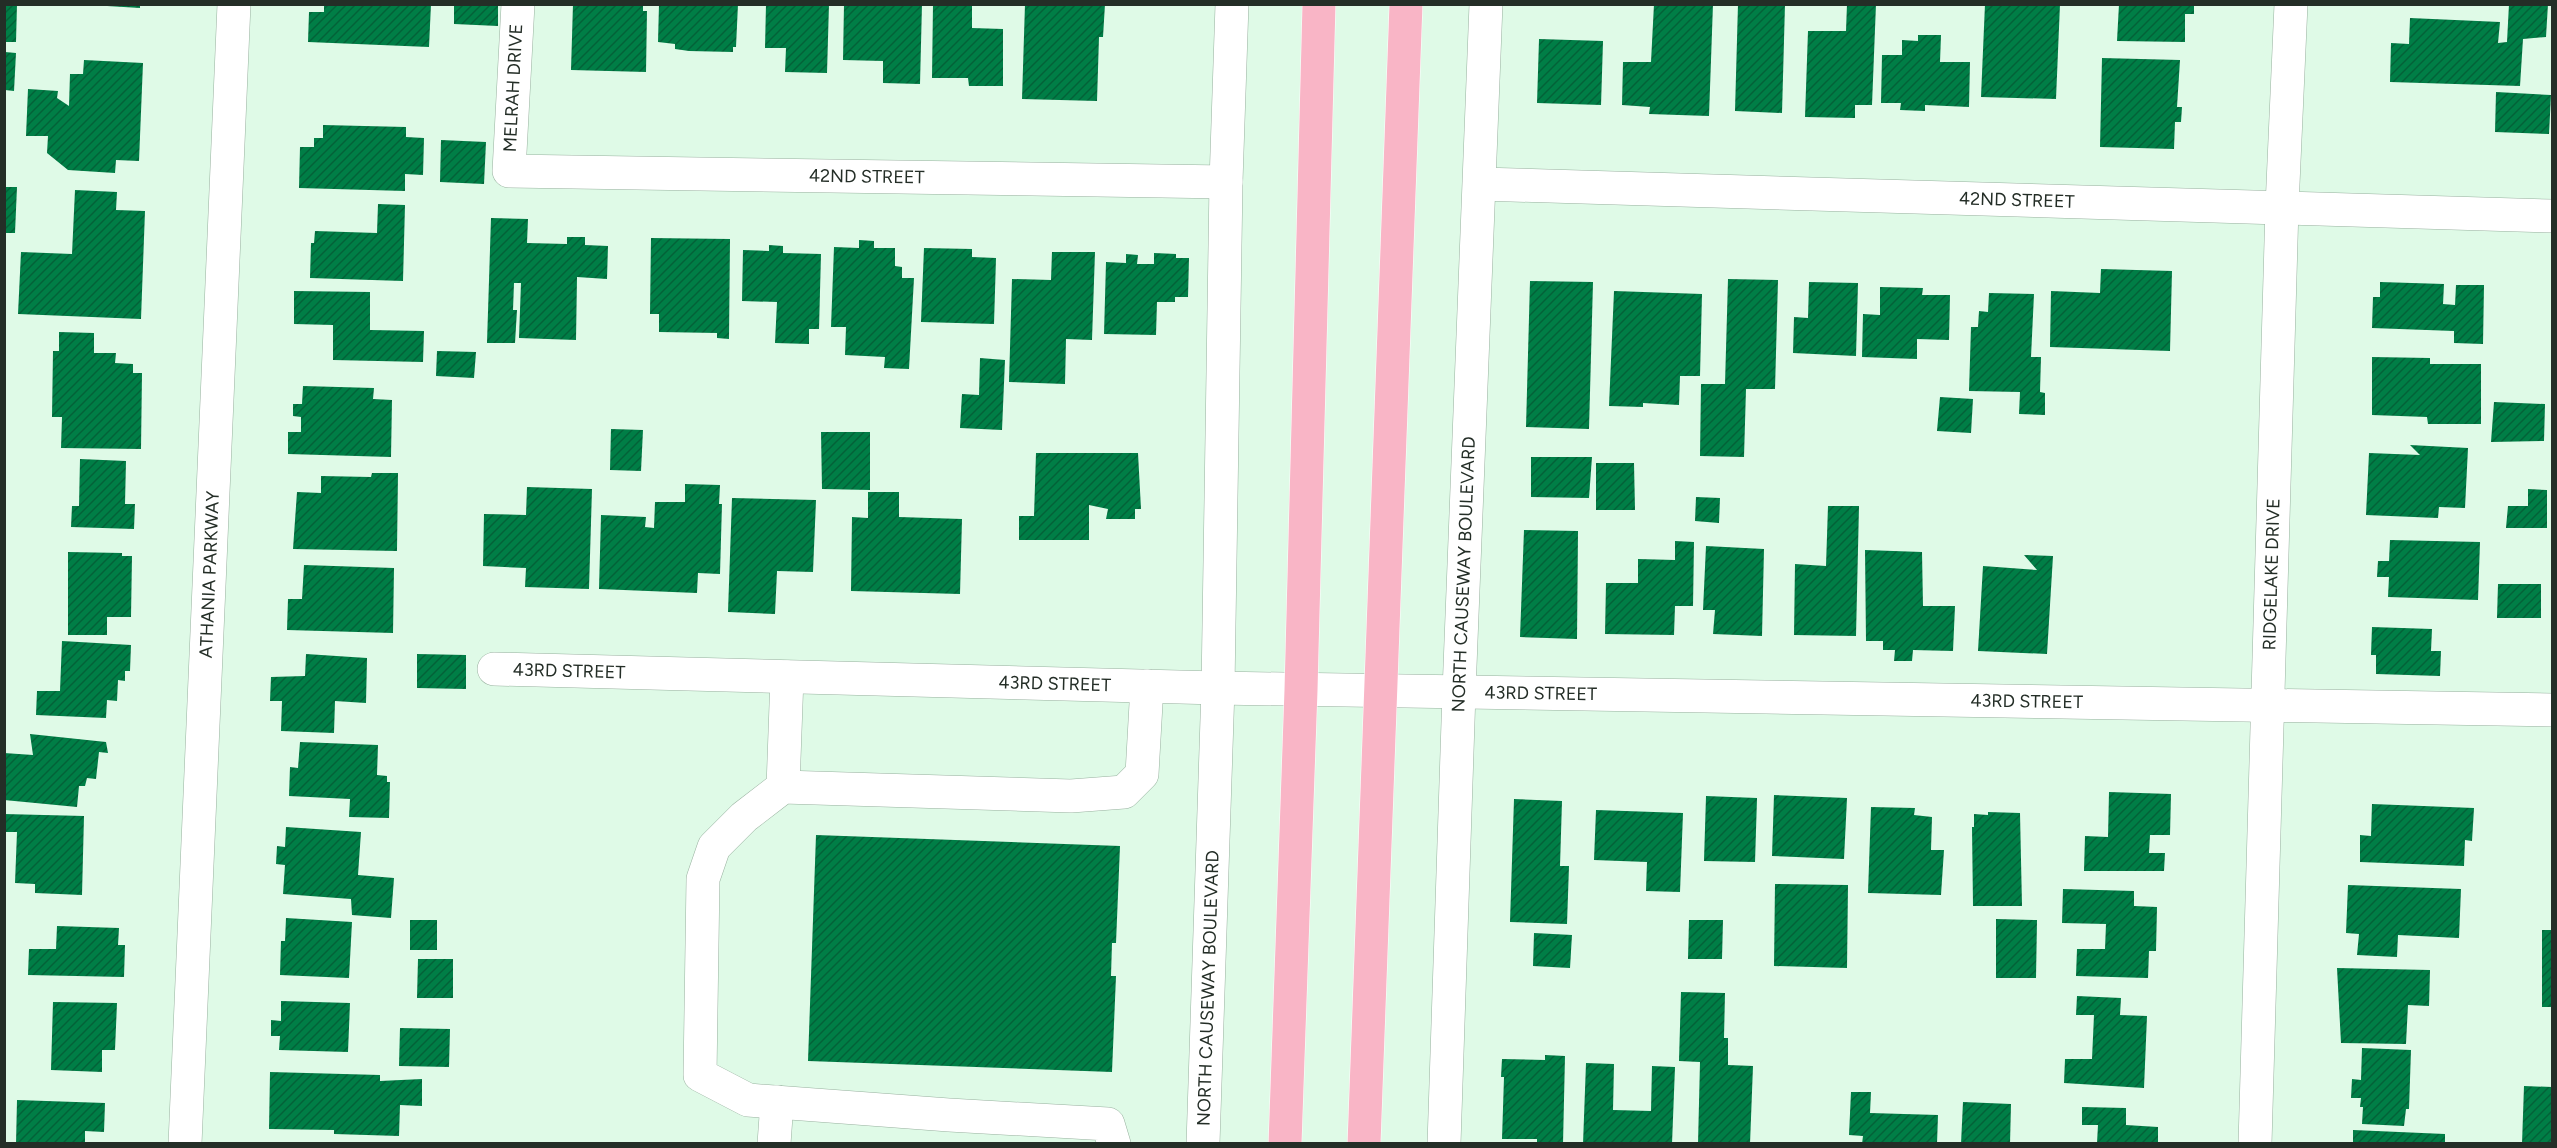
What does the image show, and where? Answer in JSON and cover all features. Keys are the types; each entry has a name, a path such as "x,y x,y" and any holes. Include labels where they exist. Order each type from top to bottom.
{"highway":[{"path":"1285,1143 1301,690 1319,4"},
{"path":"1364,1143 1406,4"}],"street":[{"name":"ATHANIA PARKWAY","path":"185,1143 234,4"},
{"name":"MELRAH DRIVE","path":"508,171 518,4"},
{"name":"NORTH CAUSEWAY BOULEVARD","path":"1203,1143 1218,688 1226,182 1232,4"},
{"name":"NORTH CAUSEWAY BOULEVARD","path":"1444,1143 1486,4"},
{"name":"RIDGELAKE DRIVE","path":"2255,1143 2282,207 2291,4"},
{"name":"42ND STREET","path":"508,171 1226,182"},
{"name":"42ND STREET","path":"1480,184 2553,216"},
{"name":"43RD STREET","path":"494,669 1301,690 2553,710"},
{"path":"783,787 787,677"},
{"path":"1111,1134 949,1116 748,1100 700,1075 703,879 714,847 744,817 783,787 1071,796 1124,792 1142,774 1147,686"},
{"path":"774,1143 777,1102"}],"building":[{"path":"4,4 17,4 16,42 4,42"},
{"path":"107,4 140,4 140,8 107,6"},
{"path":"324,4 431,4 429,47 308,42 309,12 324,12"},
{"path":"573,4 643,4 643,11 647,11 646,72 571,70"},
{"path":"659,4 738,4 736,47 733,47 733,52 689,51 675,49 675,44 658,42"},
{"path":"766,4 829,4 827,73 785,72 786,48 765,48"},
{"path":"844,4 922,4 920,84 883,83 883,61 843,60"},
{"path":"933,4 972,4 972,28 1003,29 1003,86 969,86 968,78 932,78"},
{"path":"1025,4 1105,4 1103,37 1099,37 1097,101 1022,99"},
{"path":"1654,4 1713,4 1709,116 1649,114 1650,107 1622,105 1623,62 1651,62"},
{"path":"1738,4 1785,4 1782,113 1735,111"},
{"path":"1847,4 1876,4 1872,105 1855,105 1855,118 1805,117 1808,31 1846,31"},
{"path":"1985,4 2060,4 2056,99 1981,97"},
{"path":"2119,4 2194,4 2194,14 2185,14 2185,42 2117,41"},
{"path":"2509,4 2548,4 2546,37 2523,39 2520,86 2390,82 2391,43 2409,44 2410,18 2500,22 2498,43 2507,42"},
{"path":"454,5 498,5 498,26 454,24"},
{"path":"1918,35 1941,35 1940,62 1970,62 1969,107 1925,105 1925,111 1900,110 1901,103 1881,103 1882,55 1902,55 1902,40 1918,41"},
{"path":"1539,39 1603,41 1601,105 1537,103"},
{"path":"5,52 16,53 14,91 5,90"},
{"path":"2102,58 2180,60 2177,107 2182,107 2181,122 2175,122 2174,149 2100,147"},
{"path":"84,60 143,63 139,161 116,160 115,173 68,170 47,153 48,136 26,136 28,89 58,91 57,98 69,106 70,74 83,74"},
{"path":"2496,92 2551,95 2549,134 2495,132"},
{"path":"323,125 406,127 406,137 424,138 423,175 405,174 405,191 299,188 300,147 314,147 314,138 323,138"},
{"path":"441,140 486,142 484,184 440,182"},
{"path":"4,187 17,187 15,233 4,233"},
{"path":"75,190 117,192 116,210 145,211 141,319 18,314 21,252 72,254"},
{"path":"378,204 405,205 403,281 310,278 311,243 314,243 315,231 377,233"},
{"path":"491,218 528,219 527,243 567,244 567,237 585,237 585,245 608,246 607,279 577,277 576,340 519,338 521,283 514,283 513,310 517,310 515,343 487,343"},
{"path":"651,238 730,239 729,339 717,338 717,333 659,332 659,314 650,314"},
{"path":"859,240 874,241 874,248 895,248 895,266 902,267 902,278 914,278 909,369 884,368 885,357 845,355 846,327 831,327 834,247 859,248"},
{"path":"769,245 783,246 783,253 821,254 819,329 809,329 809,344 775,343 777,302 742,301 743,250 769,251"},
{"path":"924,248 972,249 972,257 996,258 994,324 921,322"},
{"path":"1052,252 1095,252 1092,340 1066,339 1065,384 1009,382 1012,279 1051,280"},
{"path":"1154,253 1176,254 1176,258 1189,258 1188,297 1175,297 1175,302 1157,302 1156,335 1104,334 1106,262 1126,263 1126,254 1138,255 1137,264 1154,264"},
{"path":"2101,269 2172,271 2170,351 2050,347 2051,291 2100,293"},
{"path":"1728,279 1778,280 1775,389 1746,389 1744,457 1700,456 1701,384 1725,384"},
{"path":"1530,281 1593,282 1589,429 1526,427"},
{"path":"1809,282 1858,283 1856,356 1793,353 1794,317 1808,318"},
{"path":"2380,282 2444,284 2443,304 2455,305 2456,285 2484,285 2483,344 2454,343 2454,331 2372,328 2373,297 2380,297"},
{"path":"1880,287 1923,288 1922,295 1950,295 1949,340 1917,339 1917,359 1862,357 1863,314 1880,315"},
{"path":"294,291 370,292 370,330 424,331 423,362 333,360 333,325 294,324"},
{"path":"1614,291 1702,294 1700,376 1680,376 1679,405 1643,403 1643,407 1609,406"},
{"path":"1989,293 2034,294 2031,357 2041,357 2040,392 2045,393 2045,415 2019,414 2020,392 1969,391 1971,327 1978,327 1979,311 1988,312"},
{"path":"59,332 94,333 94,353 116,353 115,363 133,364 133,373 142,373 141,449 61,448 62,417 52,417 53,351 59,351"},
{"path":"437,351 476,352 474,378 436,376"},
{"path":"2372,357 2430,358 2430,364 2481,364 2481,424 2428,424 2427,417 2372,415"},
{"path":"980,358 1005,360 1002,430 960,428 962,394 979,395"},
{"path":"303,386 374,388 373,399 392,400 391,457 288,454 288,432 301,432 301,417 293,416 293,404 302,404"},
{"path":"1940,397 1973,399 1971,433 1937,431"},
{"path":"2494,402 2545,404 2544,441 2491,442"},
{"path":"611,429 643,430 641,471 610,470"},
{"path":"821,432 870,432 870,490 822,489"},
{"path":"2410,445 2468,448 2465,508 2439,507 2438,518 2366,515 2369,453 2420,455"},
{"path":"1036,453 1138,453 1141,509 1135,509 1135,519 1106,519 1108,509 1089,505 1089,540 1019,540 1019,516 1034,516"},
{"path":"1531,457 1592,457 1589,498 1531,497"},
{"path":"80,459 126,461 125,504 135,504 134,529 71,527 72,506 79,506"},
{"path":"1596,463 1634,463 1635,510 1596,510"},
{"path":"372,473 398,473 397,551 293,549 297,492 321,493 321,476 371,477"},
{"path":"685,484 720,485 719,504 722,504 720,574 698,573 697,593 599,589 601,515 646,517 645,527 654,528 655,502 685,502"},
{"path":"527,487 592,489 589,589 525,587 526,568 483,566 484,514 526,515"},
{"path":"2528,489 2547,490 2547,528 2506,528 2508,506 2528,506"},
{"path":"868,492 899,492 899,517 962,519 960,594 851,591 852,517 868,518"},
{"path":"1696,497 1720,498 1719,523 1695,521"},
{"path":"732,498 816,500 813,572 777,571 775,614 728,612"},
{"path":"1828,506 1859,506 1856,636 1794,635 1795,564 1826,566"},
{"path":"1524,530 1578,531 1577,639 1520,637"},
{"path":"2390,540 2480,542 2478,600 2388,597 2389,577 2377,577 2378,561 2389,561"},
{"path":"1675,541 1694,542 1693,606 1675,606 1674,635 1605,634 1606,583 1638,583 1638,559 1675,560"},
{"path":"1706,546 1764,549 1762,636 1713,634 1715,610 1703,610"},
{"path":"1865,550 1922,552 1923,606 1955,606 1953,651 1913,650 1912,661 1894,661 1895,650 1883,650 1883,641 1866,641"},
{"path":"68,552 122,553 122,556 132,556 131,617 107,617 107,635 68,635"},
{"path":"2024,555 2053,556 2047,654 1978,651 1983,566 2037,570"},
{"path":"304,565 394,568 393,633 287,630 288,599 302,599"},
{"path":"2498,584 2541,584 2541,618 2497,618"},
{"path":"2372,627 2432,629 2431,651 2441,651 2440,676 2376,674 2376,655 2371,655"},
{"path":"62,641 131,645 130,671 125,671 125,681 118,680 117,701 107,700 106,718 36,715 37,691 60,691"},
{"path":"306,654 367,658 366,703 335,701 334,733 281,731 282,701 270,701 271,677 305,676"},
{"path":"417,654 466,655 466,689 417,688"},
{"path":"30,734 106,742 108,753 99,752 96,779 87,778 85,786 79,786 77,807 4,800 4,753 33,755"},
{"path":"300,742 378,745 377,775 387,776 387,782 390,782 389,818 349,817 350,799 289,796 290,767 298,768"},
{"path":"2109,792 2171,794 2170,835 2150,835 2149,853 2165,853 2164,871 2084,871 2085,836 2108,837"},
{"path":"1774,795 1847,798 1844,859 1772,856"},
{"path":"1706,796 1757,798 1755,862 1704,861"},
{"path":"1514,799 1562,801 1560,866 1569,866 1567,924 1510,922"},
{"path":"2372,804 2474,808 2472,841 2465,840 2464,866 2360,862 2360,835 2371,836"},
{"path":"1871,807 1915,808 1914,815 1932,817 1931,850 1944,850 1941,895 1868,893"},
{"path":"1596,810 1683,813 1680,892 1646,891 1647,862 1594,860"},
{"path":"1988,812 2020,813 2022,906 1973,906 1972,827 1974,827 1974,814 1988,815"},
{"path":"4,814 84,816 82,895 35,893 35,884 15,883 17,832 4,832"},
{"path":"286,827 361,832 358,875 394,878 391,918 352,915 351,899 283,894 285,865 276,864 277,846 285,847"},
{"path":"816,835 1120,846 1116,943 1112,943 1111,976 1116,976 1112,1072 808,1061"},
{"path":"1775,884 1848,885 1847,968 1774,966"},
{"path":"2348,885 2461,889 2459,938 2398,935 2397,957 2357,955 2359,934 2346,933"},
{"path":"2063,889 2134,891 2134,906 2157,907 2156,951 2149,951 2148,978 2076,976 2077,949 2105,949 2106,924 2062,923"},
{"path":"286,918 352,922 349,978 280,975 281,941 285,941"},
{"path":"1996,919 2037,920 2036,978 1996,978"},
{"path":"410,920 437,920 437,950 410,950"},
{"path":"1689,920 1723,920 1722,959 1688,959"},
{"path":"57,926 119,928 118,945 125,945 124,977 28,975 29,949 56,949"},
{"path":"2542,930 2552,930 2552,1007 2542,1007"},
{"path":"1534,933 1572,935 1570,968 1533,966"},
{"path":"418,959 453,959 453,998 417,998"},
{"path":"2337,968 2430,970 2429,1006 2408,1005 2406,1044 2341,1043"},
{"path":"1681,992 1725,993 1724,1038 1728,1038 1728,1065 1753,1066 1750,1144 1698,1144 1700,1062 1679,1061"},
{"path":"2077,996 2121,998 2120,1015 2147,1016 2144,1088 2064,1083 2065,1059 2092,1059 2094,1015 2076,1015"},
{"path":"281,1001 350,1003 348,1052 279,1050 280,1036 271,1036 271,1020 281,1021"},
{"path":"53,1002 117,1003 115,1050 102,1050 102,1072 51,1070"},
{"path":"400,1028 450,1029 449,1067 399,1066"},
{"path":"2362,1048 2411,1050 2409,1109 2406,1109 2404,1126 2362,1124 2361,1098 2351,1098 2352,1079 2361,1080"},
{"path":"1545,1055 1565,1056 1563,1144 1537,1144 1537,1139 1502,1139 1504,1077 1501,1077 1502,1059 1545,1060"},
{"path":"1586,1063 1614,1064 1613,1110 1651,1111 1652,1066 1675,1067 1672,1144 1583,1144"},
{"path":"270,1072 380,1075 380,1081 422,1079 422,1106 400,1105 399,1136 334,1134 334,1130 269,1129"},
{"path":"2524,1086 2552,1087 2552,1144 2522,1144"},
{"path":"1851,1092 1871,1092 1870,1113 1938,1115 1937,1144 1862,1144 1863,1136 1849,1135"},
{"path":"17,1100 105,1103 104,1132 85,1131 85,1144 16,1144"},
{"path":"1963,1102 2011,1104 2010,1144 1961,1144"},
{"path":"2082,1107 2126,1108 2126,1125 2158,1127 2158,1144 2097,1143 2098,1125 2082,1125"},
{"path":"2353,1130 2445,1134 2445,1144 2353,1144"}]}
